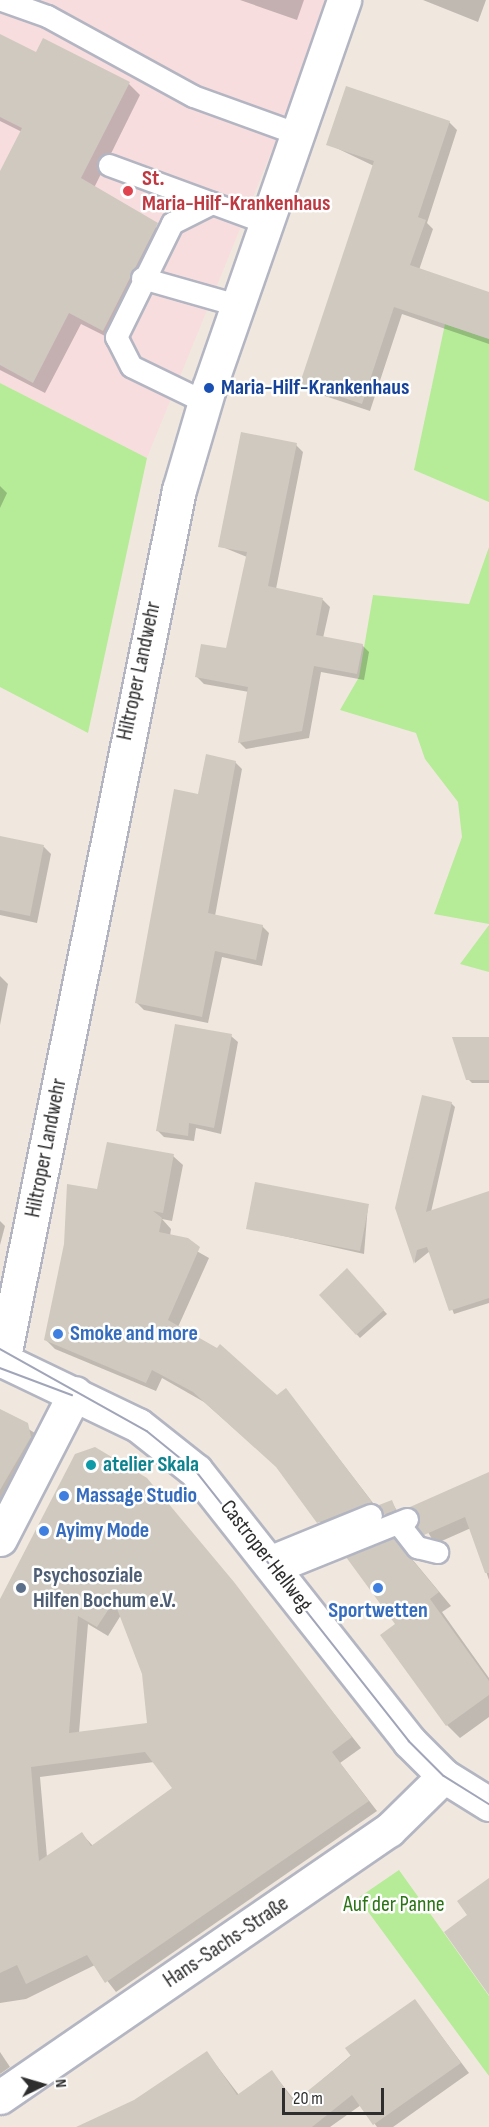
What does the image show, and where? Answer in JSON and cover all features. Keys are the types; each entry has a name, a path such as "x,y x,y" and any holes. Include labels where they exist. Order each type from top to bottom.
{"street":[{"name":"Hiltroper Landwehr","path":"2,1360 149,620 205,402 344,0"},
{"name":"Castroper Hellweg","path":"2,1360 75,1393 170,1448 222,1499 386,1713 444,1776 489,1804"},
{"path":"0,1539 75,1393"},
{"name":"Hans-Sachs-Straße","path":"0,2097 404,1819 444,1776"}],"lane":[{"path":"2,0 47,16 193,96 298,134"},
{"path":"109,165 267,223"},
{"path":"205,402 131,366 116,337 142,279 172,223 212,203"},
{"path":"142,279 240,306"},
{"path":"273,1564 371,1515"},
{"path":"273,1564 403,1521 417,1547 437,1552"}],"shaded area":[{"name":"St. Maria-Hilf-Krankenhaus","path":"0,0 333,0 147,458 0,383"}],"green space":[{"path":"445,324 489,339 489,502 414,470"},
{"path":"0,383 147,458 88,733 0,687"},
{"path":"489,547 489,924 434,914 462,837 458,802 425,759 416,733 340,710 359,677 373,595 469,604"},
{"path":"489,925 489,972 460,964"},
{"name":"Auf der Panne","path":"399,1870 489,1996 489,2076 358,1898"}],"building":[{"path":"0,34 36,52 43,38 130,82 81,178 158,223 103,331 69,313 33,383 0,365 0,171 22,128 0,117"},
{"path":"346,86 450,121 418,217 426,220 410,265 489,292 489,339 394,307 362,404 300,383 374,161 326,145"},
{"path":"241,432 297,443 268,586 323,598 316,635 363,644 357,674 314,666 302,731 238,743 248,687 195,677 201,644 226,648 247,552 218,547"},
{"path":"206,754 236,761 208,913 263,925 256,960 215,951 202,1017 135,1003 174,789 198,794"},
{"path":"0,836 44,845 30,916 0,910"},
{"path":"175,1024 232,1034 214,1128 189,1123 188,1136 156,1131"},
{"path":"452,1037 489,1037 489,1080 466,1080"},
{"path":"422,1095 452,1102 426,1212 489,1191 489,1298 449,1311 427,1247 417,1250 414,1264 395,1208"},
{"path":"107,1142 174,1154 163,1213 153,1211 162,1218 159,1232 188,1238 200,1247 168,1320 217,1348 220,1344 277,1395 286,1388 372,1502 317,1523 276,1467 193,1392 152,1370 146,1383 44,1340 64,1244 67,1184 97,1189"},
{"path":"255,1182 369,1204 360,1251 246,1229"},
{"path":"347,1268 384,1310 356,1335 319,1295"},
{"path":"0,1409 28,1423 31,1437 0,1490"},
{"path":"95,1447 147,1478 234,1582 352,1737 332,1752 369,1801 105,1983 87,1955 26,1984 17,1965 0,1973 0,1599 75,1454","holes":["114,1601 142,1674 147,1723 69,1733 78,1616 97,1627","145,1752 172,1788 91,1846 82,1832 39,1861 31,1767"]},
{"path":"489,1472 489,1573 485,1573 465,1517 424,1535 417,1527 419,1514 410,1507"},
{"path":"392,1500 396,1510 383,1515 379,1505"},
{"path":"394,1538 439,1592 430,1599 489,1681 489,1695 446,1726 380,1635 395,1624 346,1557"},
{"path":"489,1878 489,1995 444,1932 467,1915 457,1901"},
{"path":"415,1999 461,2063 373,2125 352,2095 312,2127 76,2127 134,2100 207,2051 237,2095 272,2070 294,2102 351,2056 345,2048"}],"tram line":[{"path":"0,1349 147,1431 196,1471 409,1741 444,1776 489,1804"},
{"path":"0,1368 72,1395"}],"place":[{"name":"St. Maria-Hilf-Krankenhaus","path":"128,191"},
{"name":"Maria-Hilf-Krankenhaus","path":"209,388"},
{"name":"Smoke and more","path":"58,1334"},
{"name":"atelier Skala","path":"91,1465"},
{"name":"Massage Studio","path":"64,1496"},
{"name":"Ayimy Mode","path":"44,1531"},
{"name":"Psychosoziale Hilfen Bochum e.V.","path":"21,1588"},
{"name":"Sportwetten","path":"378,1588"}]}
